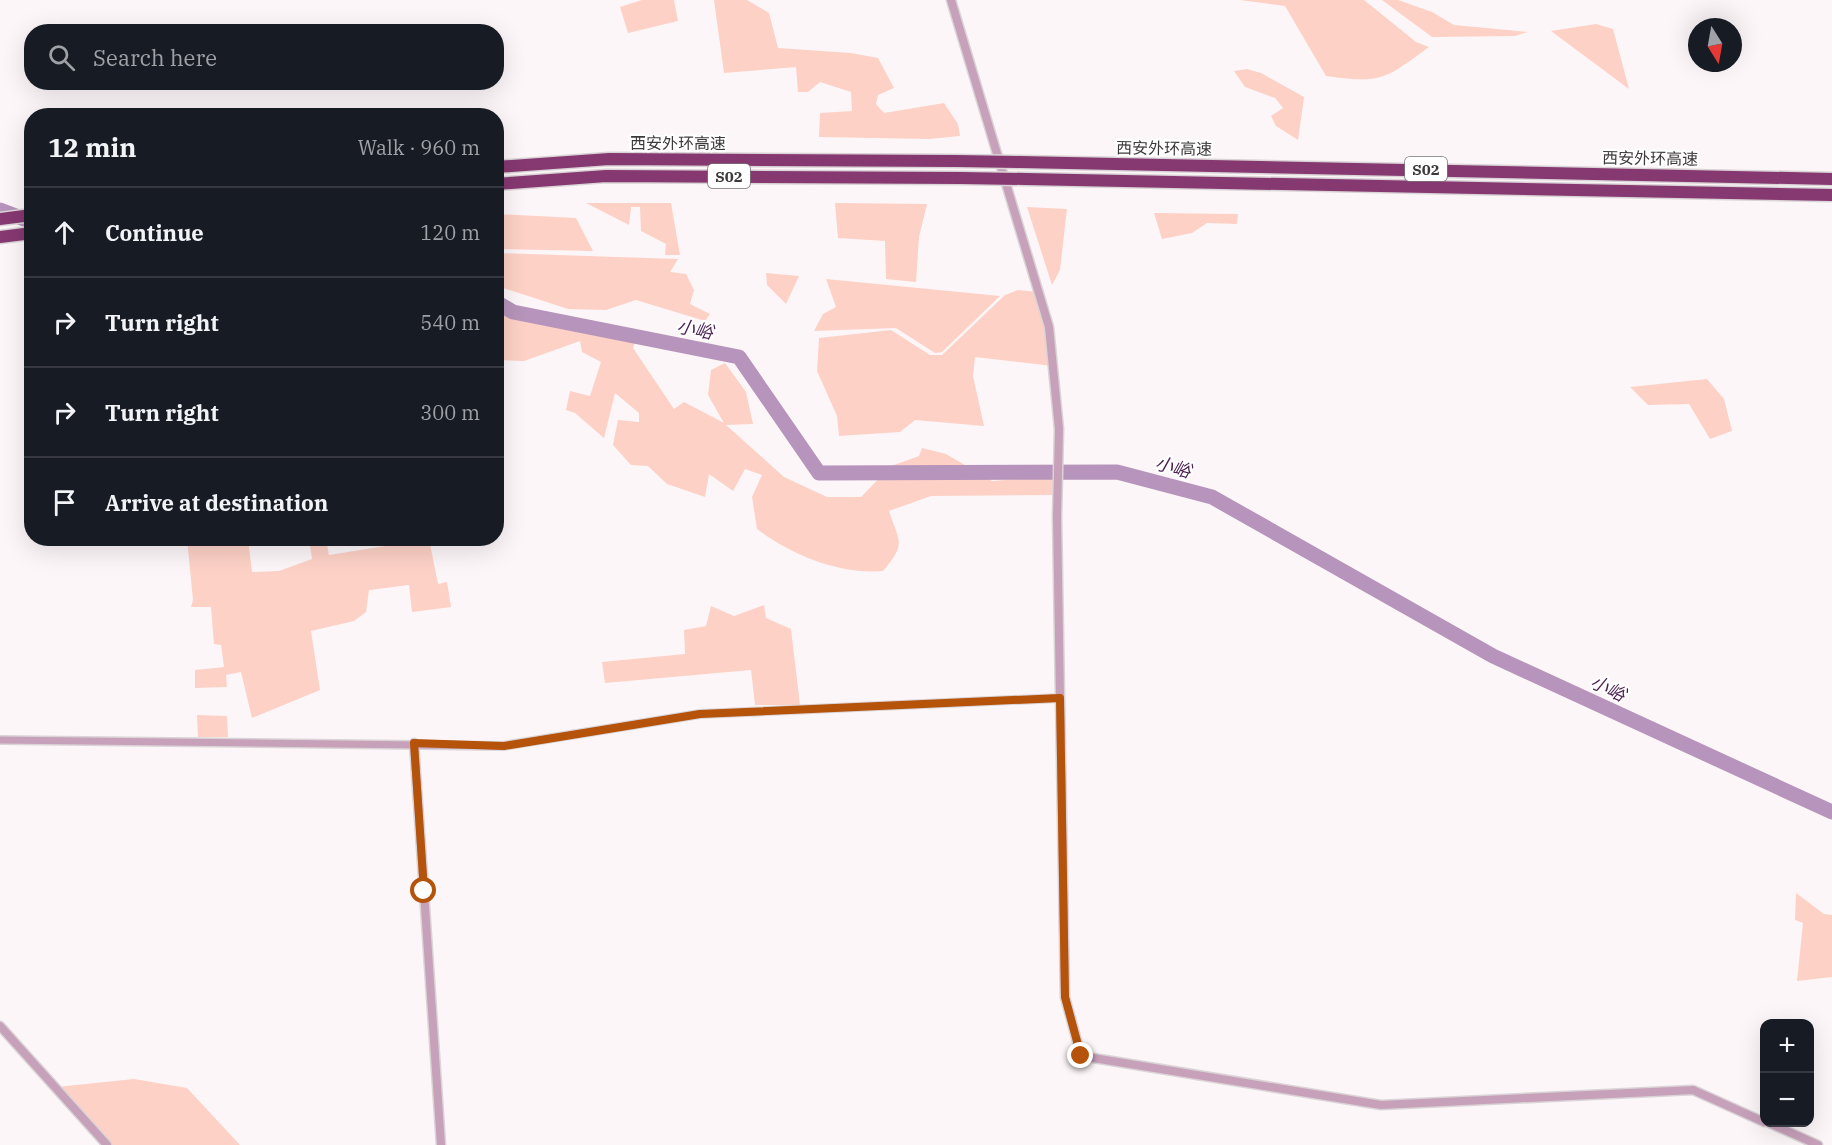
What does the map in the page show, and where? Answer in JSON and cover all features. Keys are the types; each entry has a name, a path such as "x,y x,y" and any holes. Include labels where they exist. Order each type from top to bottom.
{"highway":[{"name":"西安外环高速","path":"504,166 609,159 1020,162 1832,179"},
{"name":"西安外环高速","path":"504,183 606,176 961,178 1832,195"},
{"path":"0,219 24,216"},
{"path":"0,237 24,234"}],"street":[{"path":"951,0 1049,327 1059,429 1057,517 1065,997 1081,1056 1381,1105 1693,1090 1760,1119"},
{"path":"0,740 414,743 504,746 700,714 1060,698"},
{"path":"414,743 441,1145"},
{"path":"0,1026 107,1145"},
{"path":"1777,1127 1818,1145"}],"shaded area":[{"path":"642,0 674,0 678,21 628,33 620,7"},
{"path":"714,0 747,0 769,13 778,48 851,53 878,58 894,88 878,95 876,104 884,113 944,103 958,124 960,136 929,139 819,137 820,113 852,111 851,92 820,82 808,92 798,92 796,67 724,73"},
{"path":"1240,0 1364,0 1416,42 1429,47 1382,77 1360,79 1326,76 1285,6"},
{"path":"1382,0 1398,0 1432,12 1454,25 1528,32 1515,36 1432,37"},
{"path":"1596,24 1613,29 1629,89 1551,31"},
{"path":"1247,69 1261,73 1304,97 1298,140 1276,126 1271,116 1283,108 1275,98 1245,87 1234,71"},
{"path":"586,203 671,203 680,255 665,255 666,244 641,231 640,207 631,207 629,225"},
{"path":"835,203 927,204 919,237 916,282 886,279 885,241 838,238"},
{"path":"1027,207 1067,209 1060,270 1052,285"},
{"path":"1154,213 1238,214 1237,224 1207,223 1192,233 1162,239"},
{"path":"504,214 576,218 593,251 504,249"},
{"path":"504,253 678,259 670,272 686,274 694,290 690,304 710,314 705,321 636,300 606,310 568,309 504,288"},
{"path":"766,273 799,276 786,304 767,285"},
{"path":"826,279 1000,296 942,352 935,353 896,328 814,331 823,314 836,307"},
{"path":"1018,290 1037,292 1050,334 1053,366 975,357 973,376 984,426 915,420 900,432 839,436 837,416 817,371 819,338 891,330 930,355 942,355 1005,295"},
{"path":"504,303 584,326 638,331 633,348 674,409 684,402 724,423 708,395 711,370 725,363 746,392 753,424 726,425 784,477 827,497 861,497 891,466 919,456 922,448 946,454 992,481 1054,476 1054,495 931,496 889,511 899,543 895,554 883,571 850,570 833,566 785,547 757,529 752,497 762,475 745,469 733,491 709,474 705,497 667,484 648,466 631,465 613,445 618,420 639,422 639,413 615,393 604,438 575,413 566,410 570,391 590,396 601,362 582,352 580,341 524,361 504,360"},
{"path":"1707,379 1724,399 1732,431 1710,439 1689,404 1648,405 1630,387"},
{"path":"188,546 249,546 252,572 279,571 312,559 310,546 327,546 329,555 385,546 430,546 438,584 447,582 451,607 412,612 409,585 369,590 366,612 354,621 311,631 320,690 252,718 241,672 226,675 227,687 195,688 195,670 224,667 221,645 214,644 211,607 191,607 193,600"},
{"path":"764,605 766,618 791,629 800,705 755,705 751,670 605,683 602,662 685,654 684,630 706,626 711,606 734,616"},
{"path":"197,715 227,716 228,737 198,737"},
{"path":"1796,893 1824,914 1832,915 1832,977 1797,981 1803,923 1795,920"},
{"path":"134,1079 187,1088 240,1145 111,1145 57,1087"}],"waterway":[{"name":"小峪","path":"0,210 24,219"},
{"name":"小峪","path":"504,307 513,312 739,357 819,473 1117,472 1212,497 1493,656 1832,812"}],"route":[{"path":"424,891 414,743 504,746 700,714 1060,698 1065,997 1081,1056"}]}
